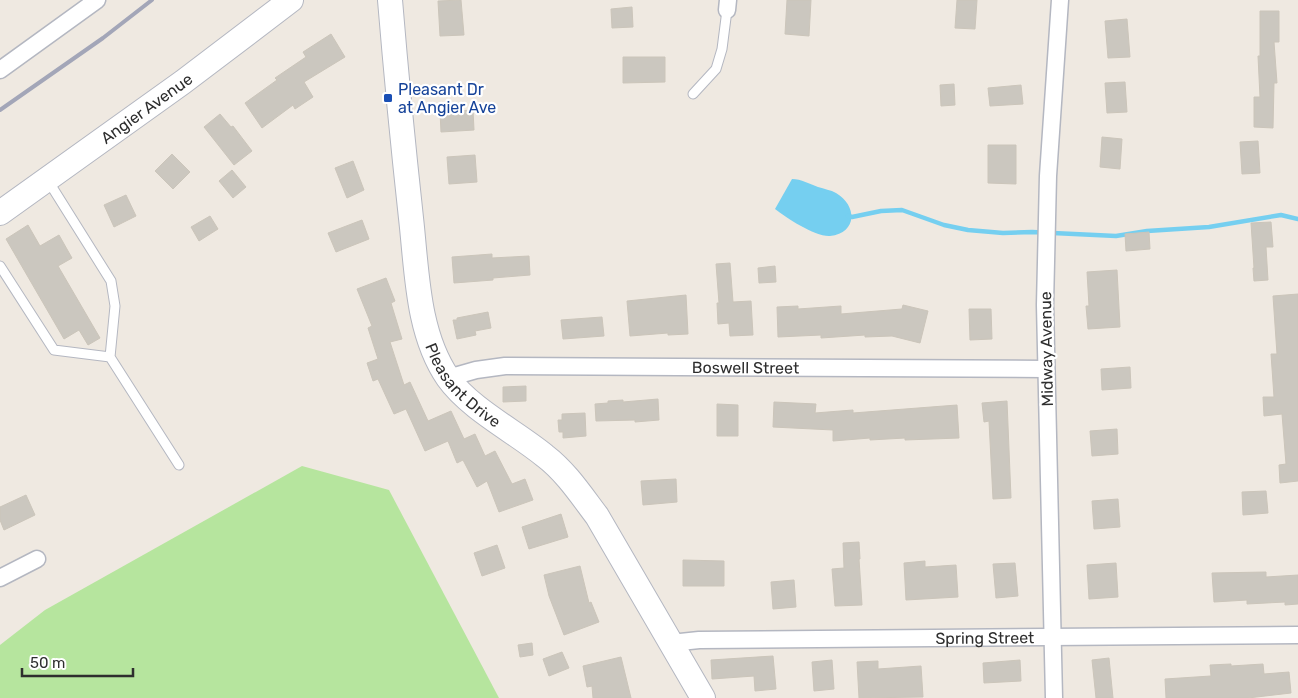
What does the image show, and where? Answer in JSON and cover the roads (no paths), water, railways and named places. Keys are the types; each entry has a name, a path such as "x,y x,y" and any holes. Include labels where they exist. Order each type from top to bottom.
{"street":[{"path":"0,70 97,0"},
{"name":"Angier Avenue","path":"0,213 183,82 291,0"},
{"name":"Pleasant Drive","path":"390,0 402,138 421,306 433,348 448,378 470,401 546,457 565,474 596,516 703,698"},
{"name":"Midway Avenue","path":"1054,698 1045,305 1047,203 1060,0"},
{"name":"Boswell Street","path":"448,378 476,370 505,366 1045,369"},
{"path":"0,578 38,559"},
{"name":"Spring Street","path":"671,643 699,640 1298,635"}],"lane":[{"path":"693,94 716,69 722,48 727,5"},
{"path":"47,179 110,281 115,306 110,358 178,465"},
{"path":"0,266 54,350 110,358"}],"water":[{"path":"792,179 832,191 843,198 851,211 850,224 846,230 830,236 817,233 801,226 775,209"}],"waterway":[{"path":"848,216 902,210 944,225 968,230 1003,233 1032,232 1116,236 1147,231 1209,227 1281,215 1298,219"}],"railway":[{"path":"0,110 103,38 152,0"}],"place":[{"name":"Pleasant Dr at Angier Ave","path":"388,98"}]}
